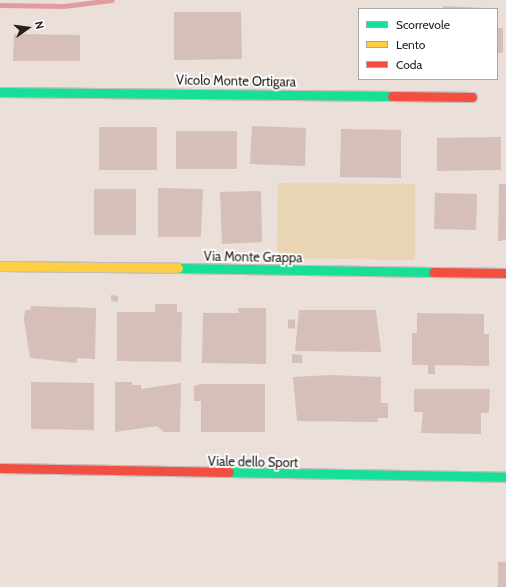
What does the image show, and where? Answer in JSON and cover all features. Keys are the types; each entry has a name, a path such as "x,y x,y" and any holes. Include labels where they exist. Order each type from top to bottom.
{"street":[{"name":"Vicolo Monte Ortigara","path":"0,92 472,97"},
{"name":"Via Monte Grappa","path":"0,266 506,273"},
{"name":"Viale dello Sport","path":"0,468 506,477"}],"shaded area":[{"path":"278,183 415,184 415,260 277,258"}],"building":[{"path":"443,6 485,8 443,8"},
{"path":"174,12 241,12 242,59 174,60"},
{"path":"498,28 503,28 503,53 498,53"},
{"path":"14,34 80,35 80,61 13,61"},
{"path":"252,126 306,128 305,166 250,164"},
{"path":"99,127 157,127 157,170 99,170"},
{"path":"341,129 401,130 401,178 340,177"},
{"path":"176,131 237,131 237,169 176,169"},
{"path":"501,137 501,170 437,171 437,138"},
{"path":"499,184 506,184 506,239 502,241 498,241"},
{"path":"158,188 203,189 201,237 158,237"},
{"path":"94,189 136,189 136,235 94,235"},
{"path":"261,191 262,242 222,244 220,192"},
{"path":"435,193 477,194 476,230 434,229"},
{"path":"111,295 118,296 118,302 111,301"},
{"path":"155,304 177,304 177,312 182,312 181,362 117,361 117,312 155,312"},
{"path":"31,306 96,308 95,359 77,358 77,363 30,358 24,320 25,310 30,310"},
{"path":"238,308 266,308 266,364 202,363 203,313 239,313"},
{"path":"299,310 376,310 381,352 295,351"},
{"path":"417,313 484,314 484,334 489,334 489,366 435,365 435,374 428,374 428,365 412,365 412,333 417,333"},
{"path":"295,319 295,329 288,328 288,320"},
{"path":"292,354 302,355 302,363 292,363"},
{"path":"331,375 381,377 381,403 388,403 388,418 378,418 378,422 297,421 293,377"},
{"path":"31,382 94,383 94,430 31,429"},
{"path":"115,382 132,382 132,385 141,385 141,389 181,383 180,432 164,432 157,426 115,432"},
{"path":"201,384 265,384 265,432 201,432 201,401 194,401 194,386"},
{"path":"414,389 490,389 489,413 481,413 481,434 421,433 423,412 414,412"},
{"path":"498,562 506,562 506,587 498,587"}],"waterway":[{"path":"0,5 64,6 112,0"}],"traffic: fast":[{"path":"0,92 392,96"},
{"path":"178,268 433,272"},
{"path":"229,472 506,477"}],"traffic: slow":[{"path":"0,266 178,268"}],"traffic: jam":[{"path":"392,96 472,97"},
{"path":"433,272 506,273"},
{"path":"0,468 229,472"}]}
